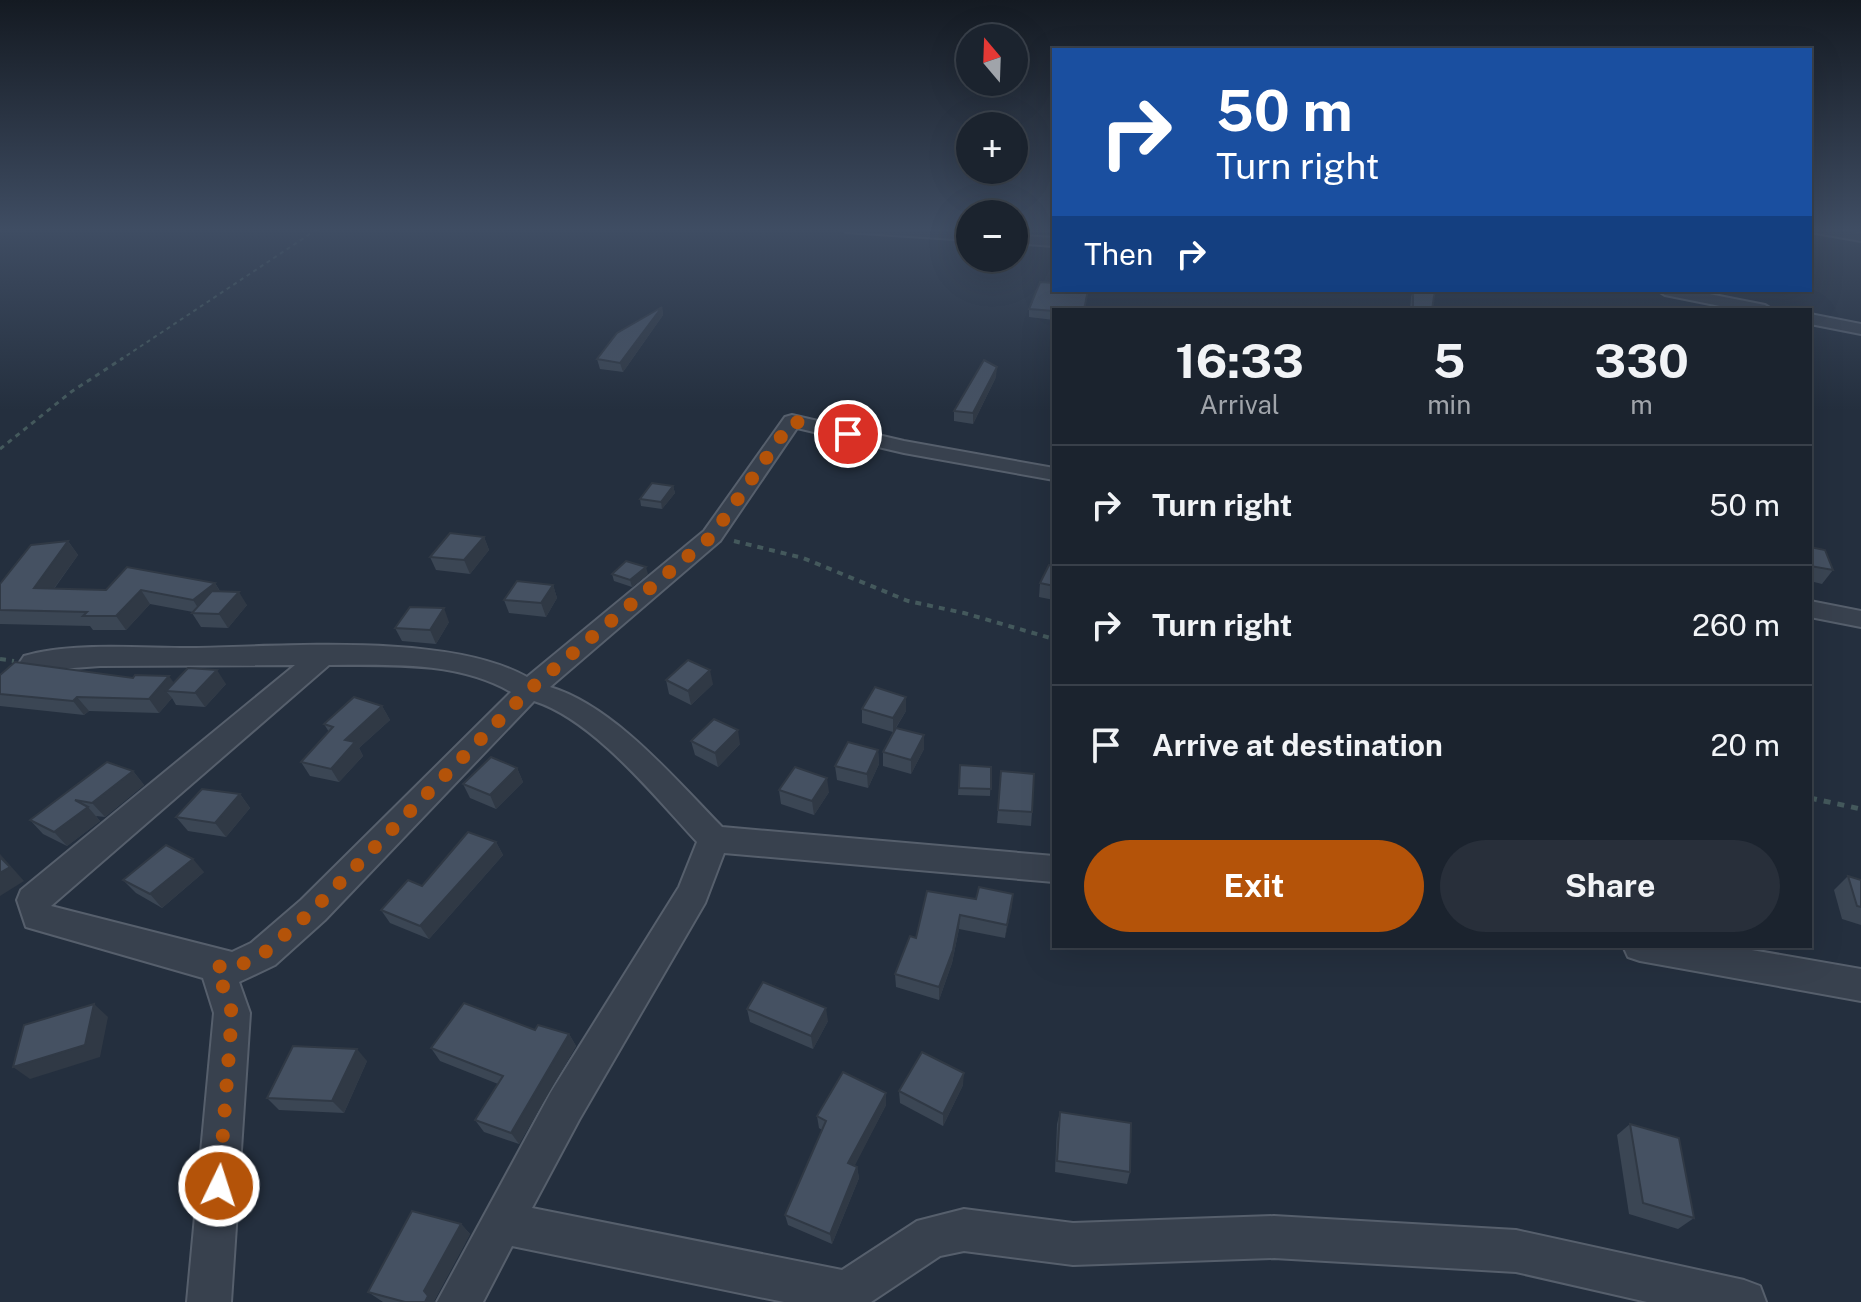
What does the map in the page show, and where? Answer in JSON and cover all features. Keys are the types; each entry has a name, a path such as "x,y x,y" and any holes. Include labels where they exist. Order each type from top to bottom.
{"street":[{"path":"1675,292 1755,308"},
{"path":"1812,319 1861,329"},
{"path":"322,657 33,900 38,917 216,966 234,968 263,954 529,690 712,536 792,421 904,447 1052,474"},
{"path":"1812,609 1861,619"},
{"path":"33,662 100,657 397,656 459,663 499,673 529,690 562,700 629,750 714,839 1052,869"},
{"path":"459,1302 565,1106 693,893 714,839"},
{"path":"1651,948 1861,985"},
{"path":"209,1302 232,1013 216,966"},
{"path":"502,1223 846,1293 932,1236 964,1230 1073,1244 1274,1237 1516,1251 1744,1302"}],"path":[{"path":"0,449 71,392 227,289"},
{"path":"712,536 803,558 908,601 964,613 1052,638"},
{"path":"1812,798 1861,809"}],"building":[{"path":"1037,289 1088,292 1084,308 1029,309"},
{"path":"1413,292 1435,292 1432,308 1413,308"},
{"path":"662,307 620,363 597,359 617,333"},
{"path":"984,360 997,367 973,413 954,411"},
{"path":"652,483 673,486 661,502 640,499"},
{"path":"450,533 484,537 464,560 430,557"},
{"path":"68,541 34,588 106,590 127,567 215,583 193,600 141,590 116,616 83,616 87,612 0,610 0,584 31,545"},
{"path":"1812,547 1825,550 1833,570 1812,566"},
{"path":"626,561 646,567 630,580 612,574"},
{"path":"1049,565 1052,566 1052,586 1040,583"},
{"path":"517,581 553,585 541,603 504,600"},
{"path":"212,591 239,592 219,614 192,613"},
{"path":"410,607 444,608 430,630 395,628"},
{"path":"688,660 710,670 688,691 666,680"},
{"path":"15,662 133,678 135,675 169,676 149,699 77,697 73,701 0,694 0,675"},
{"path":"188,668 217,670 195,693 166,691"},
{"path":"875,687 906,697 893,718 862,709"},
{"path":"354,697 382,706 345,740 355,742 331,769 301,762 333,727 324,724"},
{"path":"714,719 738,730 715,753 691,741"},
{"path":"896,728 924,735 911,760 883,752"},
{"path":"848,742 878,750 867,774 835,766"},
{"path":"491,757 517,768 490,795 463,784"},
{"path":"107,762 133,771 92,803 75,800 88,807 54,832 30,820"},
{"path":"960,765 991,767 991,789 959,788"},
{"path":"795,767 827,778 812,801 779,790"},
{"path":"1001,771 1034,774 1032,812 998,810"},
{"path":"202,789 240,794 215,823 176,817"},
{"path":"468,832 496,842 420,926 381,910 408,880 422,886"},
{"path":"166,845 193,859 150,894 123,880"},
{"path":"0,857 10,867 0,873"},
{"path":"1848,876 1861,880 1861,907 1857,906"},
{"path":"979,887 1013,894 1007,925 960,915 953,950 939,987 895,974 910,936 916,938 927,891 976,899"},
{"path":"763,982 826,1008 811,1036 747,1009"},
{"path":"464,1003 535,1030 538,1025 569,1034 511,1133 475,1120 503,1076 431,1048"},
{"path":"94,1004 85,1045 13,1067 24,1025"},
{"path":"293,1046 357,1049 332,1101 267,1098"},
{"path":"922,1052 964,1073 943,1114 899,1091"},
{"path":"843,1072 886,1093 848,1163 857,1167 830,1234 785,1215 826,1121 817,1116"},
{"path":"1060,1112 1131,1123 1130,1172 1057,1161"},
{"path":"1630,1124 1679,1138 1694,1218 1643,1203"},
{"path":"412,1211 461,1224 424,1291 428,1296 425,1302 405,1302 368,1292"}],"route":[{"path":"219,1186 232,1013 216,966 234,968 263,954 313,910 529,690 712,536 792,421 848,434"}]}
